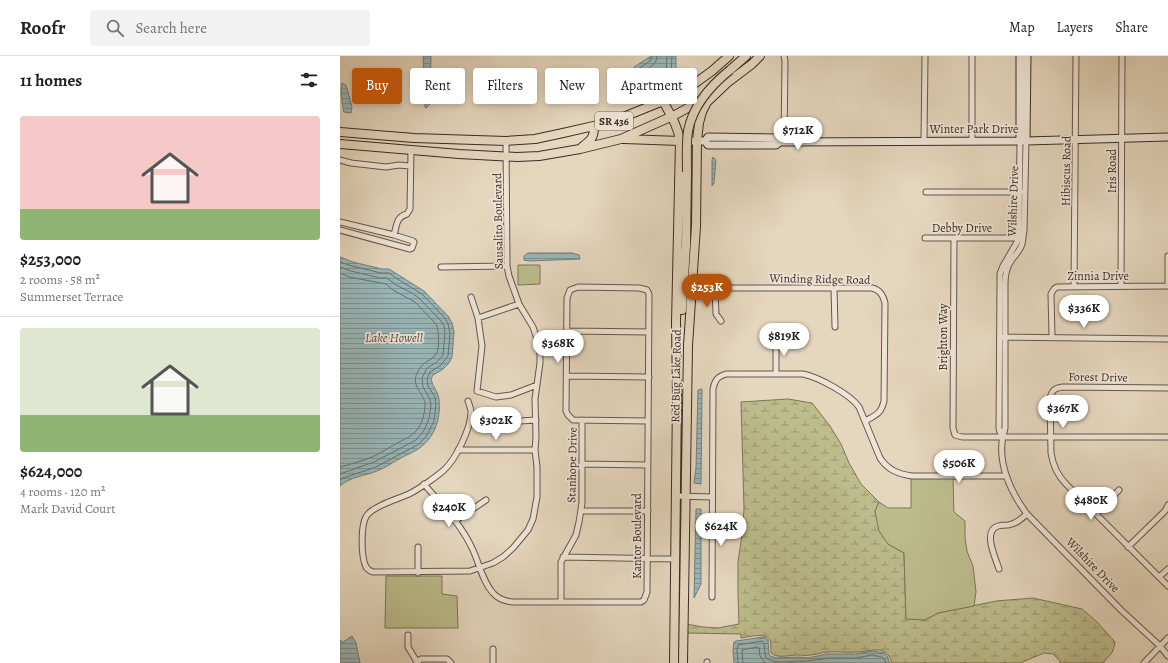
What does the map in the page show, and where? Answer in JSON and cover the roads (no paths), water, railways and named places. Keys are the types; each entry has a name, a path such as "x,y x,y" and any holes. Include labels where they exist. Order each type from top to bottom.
{"main road":[{"name":"SR 436","path":"697,82 729,56"},
{"path":"677,397 686,251 688,131 695,110 708,90 715,82 746,56"},
{"name":"SR 436","path":"340,144 411,151 507,156 539,156 580,149 621,139 673,116 727,84 760,56"},
{"path":"701,141 698,123 702,112 707,102 727,84"},
{"name":"SR 436","path":"340,132 414,138 506,141 535,139 594,127 656,104"},
{"name":"Red Bug Lake Road","path":"667,104 679,133 680,141 676,323 677,397 674,663"},
{"name":"Red Bug Lake Road","path":"673,116 684,130 701,141 688,346 684,663"},
{"path":"580,149 591,140 594,135 594,127"},
{"name":"Winter Park Drive","path":"621,139 680,141"},
{"path":"676,559 681,568 681,608 684,613"}],"street":[{"path":"782,142 784,56"},
{"path":"924,141 925,56"},
{"path":"972,56 972,141"},
{"name":"Wilshire Drive","path":"1020,56 1024,84"},
{"name":"Wilshire Drive","path":"1027,56 1024,84 1022,192 1024,231 1020,238 1022,243 1018,253 1011,261 1005,275 999,429 1002,437 1002,453 1006,476 1015,497 1027,514 1121,610 1160,646 1168,656"},
{"name":"Hibiscus Road","path":"1074,286 1076,56"},
{"name":"Iris Road","path":"1122,56 1122,286"},
{"name":"Winter Park Drive","path":"680,141 701,141 708,137 776,138 782,142 1023,141 1168,137"},
{"name":"Sausalito Boulevard","path":"424,484 410,493 379,507 368,514 363,525 363,551 368,570 374,572 459,572 480,568 503,557 521,538 531,524 536,508 536,399 540,351 533,327 519,304 508,276 506,141"},
{"path":"394,235 398,220 407,214 410,209 411,151"},
{"path":"340,160 351,163 386,167 399,165 410,166"},
{"path":"926,192 1022,192"},
{"path":"340,222 394,235 414,242 412,248 410,249 340,230"},
{"name":"Debby Drive","path":"925,238 1020,238"},
{"name":"Brighton Way","path":"954,238 952,428 955,435 962,437 1002,437"},
{"path":"1168,256 1168,286"},
{"path":"441,267 507,266"},
{"name":"Zinnia Drive","path":"1052,337 1051,294 1057,287 1168,286"},
{"name":"Kantor Boulevard","path":"424,484 455,521 473,548 480,568 492,592 501,599 512,602 641,602 646,596 649,294 646,290 639,288 578,287 570,290"},
{"name":"Winding Ridge Road","path":"692,288 872,288 881,293 884,297 885,303 884,401 880,412 865,421"},
{"path":"834,288 834,327"},
{"path":"715,289 716,314 721,321"},
{"name":"Stanhope Drive","path":"561,601 561,562 576,535 582,503 582,420 573,420 566,411 567,298 570,290"},
{"path":"471,297 478,318 482,346 477,391 496,397 511,395 537,385"},
{"path":"478,318 519,304"},
{"path":"566,331 649,332"},
{"path":"1002,337 1168,339"},
{"path":"776,340 776,374"},
{"path":"712,597 713,389 714,382 717,378 726,374 803,374 811,376 849,396 859,407 880,458 885,466 903,475 1006,476"},
{"path":"566,376 649,376"},
{"name":"Forest Drive","path":"1050,438 1050,398 1051,392 1058,388 1168,388"},
{"path":"424,484 444,470 452,461 458,450 470,418 471,412 468,401"},
{"path":"520,421 536,420"},
{"path":"582,420 648,421"},
{"path":"1002,437 1168,437"},
{"path":"1050,438 1053,462 1060,478 1168,586"},
{"path":"458,450 535,450"},
{"path":"582,464 648,465"},
{"path":"1096,514 1119,490"},
{"path":"676,496 712,497"},
{"path":"455,521 486,500"},
{"path":"1128,546 1165,511 1168,505"},
{"path":"581,511 648,511"},
{"path":"1000,569 990,540 990,534 996,526 1012,524 1027,514"},
{"path":"418,547 418,572"},
{"path":"563,557 676,559"},
{"path":"1159,577 1168,568"},
{"path":"408,635 408,647 417,662 421,659 447,659 451,663"},
{"path":"1144,663 1168,638"},
{"path":"493,648 493,663"}],"water":[{"path":"423,56 431,56 431,68 424,68"},
{"path":"651,56 676,56 676,68 634,67"},
{"path":"342,83 346,85 352,107 351,113 344,112 341,93"},
{"path":"425,104 430,104 426,108"},
{"path":"713,157 716,160 714,183 712,186 712,160"},
{"path":"528,253 572,253 579,255 580,259 524,260 524,256"},
{"name":"Lake Howell","path":"340,257 353,262 382,269 389,269 424,291 448,316 452,323 454,332 452,357 449,363 442,370 433,375 431,379 438,396 439,412 434,431 427,442 415,451 380,470 352,479 340,486"},
{"path":"702,389 701,484 694,483 696,468 698,390"},
{"path":"696,509 701,509 701,584 694,598"},
{"path":"352,636 356,643 360,663 340,663 340,640 343,642"},
{"path":"764,637 768,640 770,656 777,658 808,658 827,654 856,654 872,651 884,653 890,663 734,663 734,642"}]}
